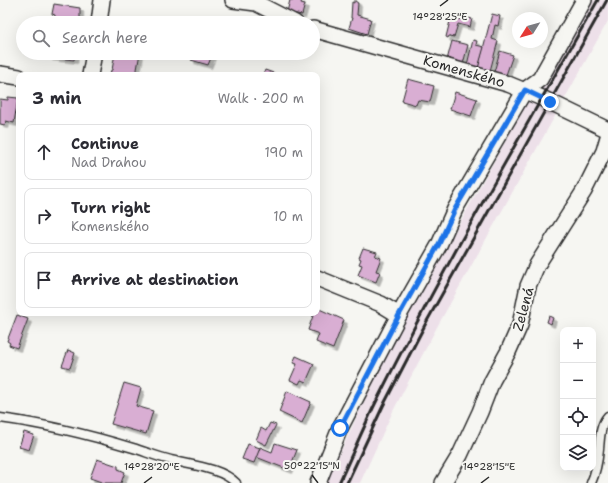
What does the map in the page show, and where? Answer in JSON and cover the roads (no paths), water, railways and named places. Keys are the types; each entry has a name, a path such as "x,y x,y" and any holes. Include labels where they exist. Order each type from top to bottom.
{"street":[{"path":"99,16 102,0"},
{"path":"233,0 256,3 281,16"},
{"path":"318,483 340,428 399,315 439,244 455,209 525,90 540,79 584,0"},
{"name":"Komenského","path":"320,31 508,84 525,90 608,130"},
{"path":"91,72 93,60"},
{"path":"0,74 16,77"},
{"name":"Zelená","path":"443,483 460,455 480,412 492,381 508,352 520,325 528,286 536,265 584,191 604,151 608,137"},
{"path":"320,279 381,304 399,315"}],"lane":[{"path":"591,483 594,476 599,450 600,431 606,417 608,416"},
{"path":"0,418 75,432 209,470 224,475 236,483"}],"railway":[{"path":"339,483 378,398 404,347 485,198 598,0"},
{"path":"347,483 383,406 427,321 607,0"}]}
